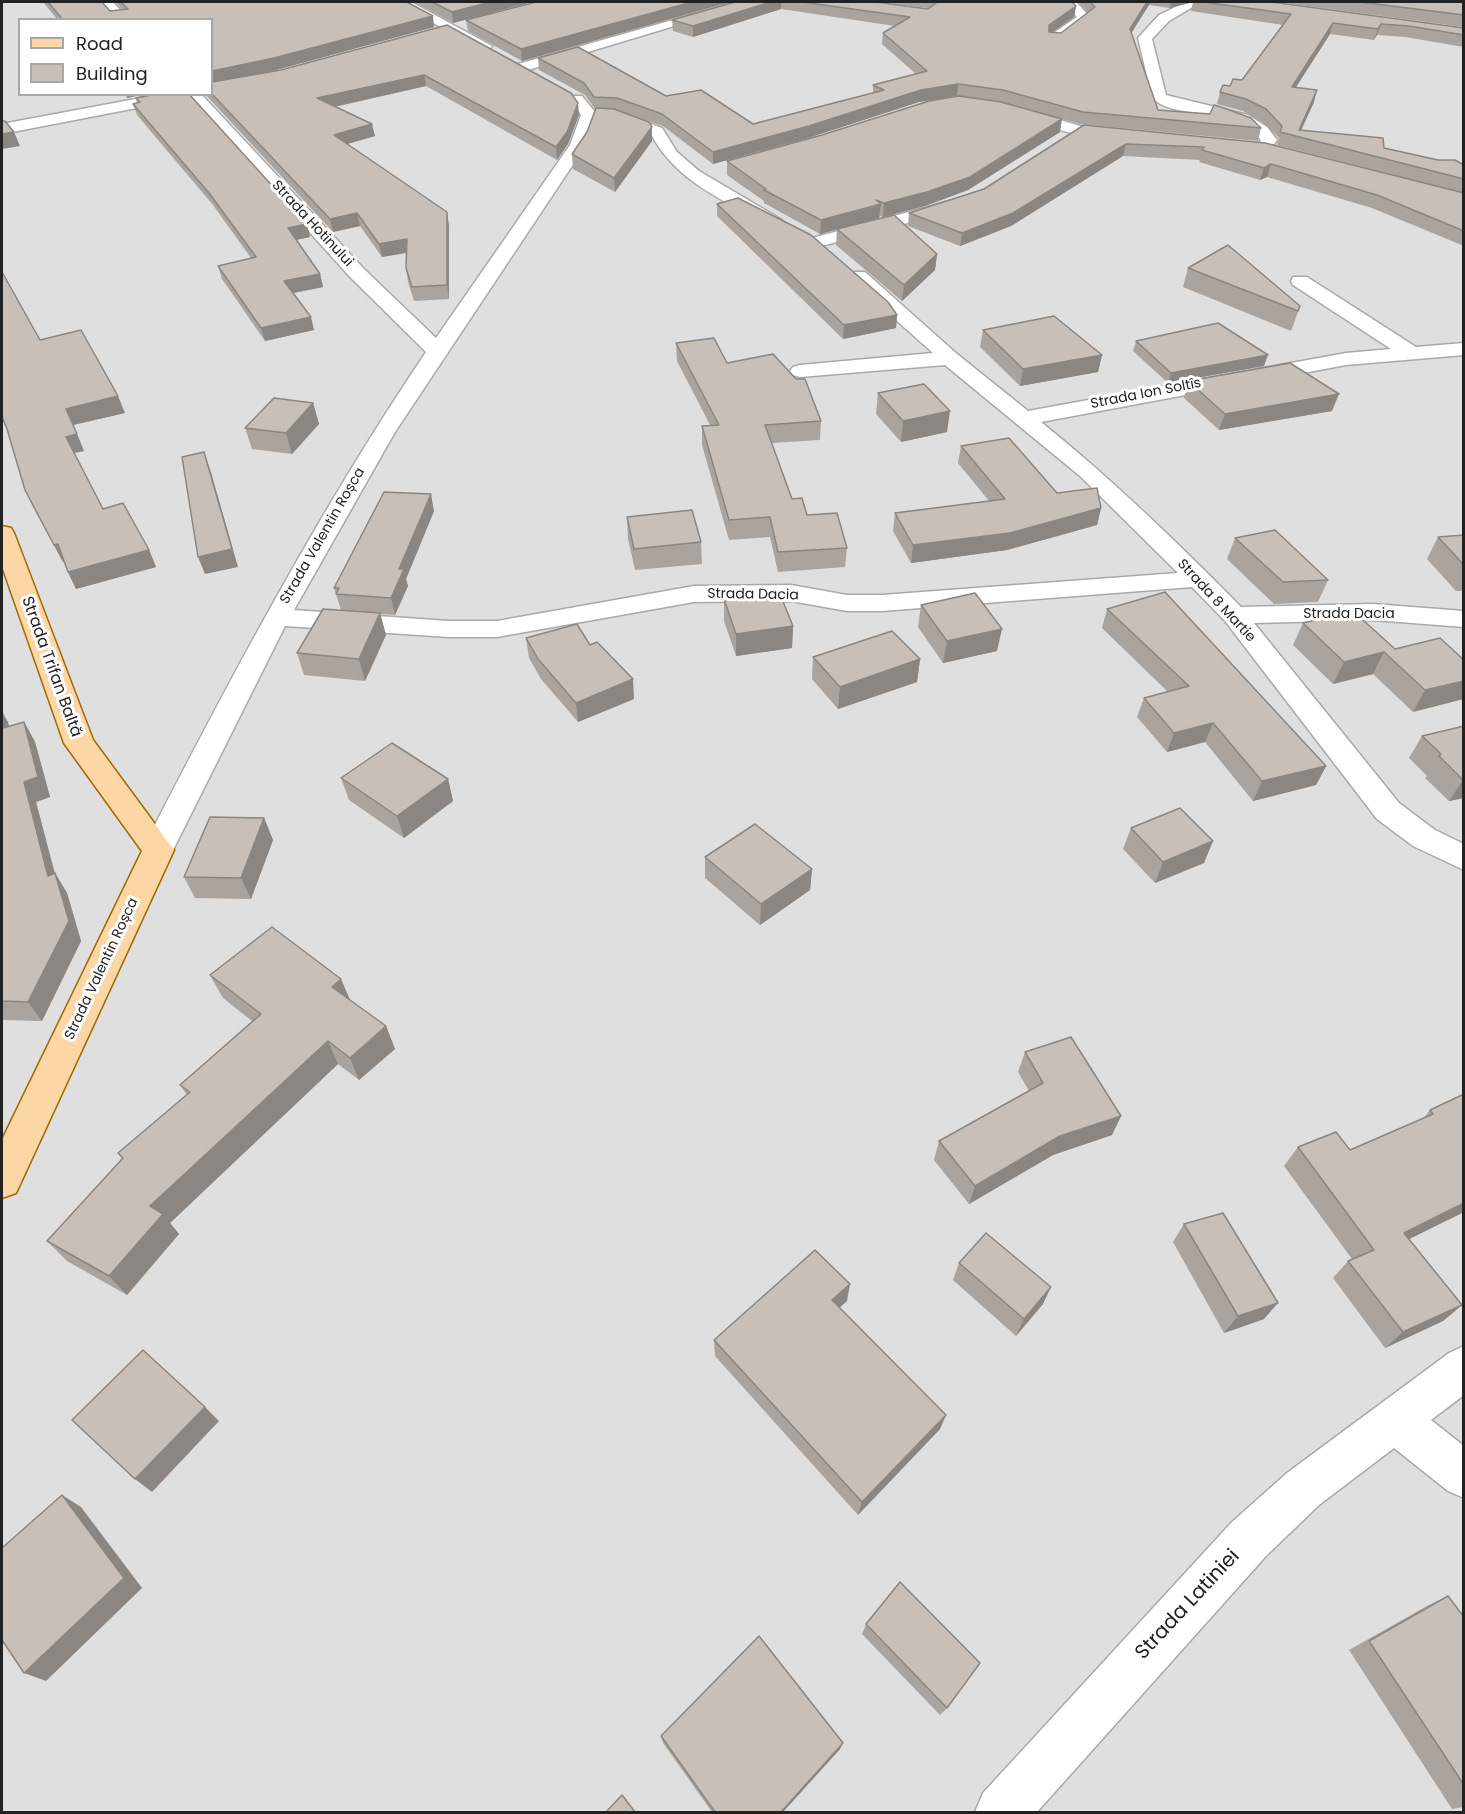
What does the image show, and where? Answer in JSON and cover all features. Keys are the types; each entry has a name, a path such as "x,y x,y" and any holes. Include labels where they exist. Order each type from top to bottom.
{"main road":[{"name":"Strada Trifan Baltă","path":"2,533 79,743 158,850"},
{"name":"Strada Valentin Roșca","path":"2,1180 158,850"}],"street":[{"path":"106,2 121,18"},
{"path":"402,2 556,86 579,100 589,115"},
{"path":"524,67 748,2"},
{"path":"1054,39 1085,18 1070,2"},
{"path":"1196,2 1164,18 1144,38 1159,97 1170,102 1225,112 1249,120 1258,125 1269,140 1263,148"},
{"path":"428,35 473,22"},
{"path":"2,129 175,96"},
{"name":"Strada Hotinului","path":"194,96 357,273 436,350"},
{"path":"1001,108 1078,130 1140,138"},
{"name":"Strada 8 Martie","path":"589,115 617,117 657,131 669,152 708,173 721,192 803,235 1024,418 1148,527 1234,615 1388,811 1424,838 1464,858"},
{"name":"Strada Valentin Roșca","path":"158,850 276,617 357,475 436,350 578,145 589,115"},
{"path":"1060,141 1078,130"},
{"path":"1244,146 1284,153"},
{"path":"803,235 932,212 966,200"},
{"path":"1300,281 1411,352"},
{"name":"Strada Ion Soltîs","path":"1024,418 1346,359 1464,349"},
{"path":"800,371 950,358"},
{"name":"Strada Dacia","path":"276,617 448,629 497,629 694,594 721,592 791,593 847,603 882,603 1197,579"},
{"name":"Strada Dacia","path":"1234,615 1373,612 1464,619"},
{"name":"Strada Latiniei","path":"1002,1812 1249,1539 1304,1489 1464,1368"},
{"path":"1395,1420 1464,1475"}],"shaded area":[{"path":"2,2 1463,2 1463,1812 2,1812"}],"building":[{"path":"48,2 102,2 110,11 128,9 121,2 407,2 433,16 274,58 213,71 213,18 61,18"},
{"path":"432,2 491,2 452,12"},
{"path":"536,2 692,2 521,49 466,20"},
{"path":"735,2 771,2 693,26 672,20"},
{"path":"802,2 876,2 928,9 935,2 1072,2 1076,6 1049,25 1049,32 1061,33 1095,7 1090,2 1147,2 1130,29 1158,110 1210,114 1214,105 1251,118 1261,128 1083,112 1003,90 958,84 921,90 809,126 713,152 662,114 617,98 594,97 584,83 538,58 578,47 666,96 701,90 753,124 884,90 873,85 927,71 883,33 910,17"},
{"path":"1203,2 1272,2 1464,28 1464,35 1409,26 1381,24 1378,29 1333,23 1292,87 1317,90 1299,130 1383,138 1384,148 1438,160 1455,160 1464,165 1464,179 1280,132 1282,126 1266,109 1246,99 1220,92 1223,85 1230,86 1233,79 1242,80 1291,14"},
{"path":"1360,2 1464,2 1464,15"},
{"path":"447,25 571,93 578,103 567,132 556,147 424,75 317,98 372,124 334,135 447,212 447,285 412,287 406,268 407,239 379,244 357,213 330,219 213,95 213,82 281,70"},
{"path":"191,96 307,224 288,228 320,274 284,281 311,317 261,328 218,266 256,257 209,193 133,104 140,102 136,98"},
{"path":"959,96 1001,102 1062,119 970,177 927,192 884,203 876,200 881,204 821,220 764,190 766,189 727,161 822,135 929,101"},
{"path":"596,108 614,109 649,122 652,127 614,178 572,154 587,132"},
{"path":"2,121 5,121 14,132 2,134"},
{"path":"1084,125 1265,143 1464,193 1464,231 1377,195 1271,164 1264,168 1202,150 1204,147 1126,144 1013,213 962,233 909,213 984,189"},
{"path":"738,198 811,235 888,302 897,315 844,325 717,204"},
{"path":"894,215 937,254 904,285 837,229"},
{"path":"1228,245 1300,306 1298,311 1188,268"},
{"path":"2,272 40,340 81,330 118,396 66,409 77,434 66,437 103,509 123,503 149,550 68,572 58,544 54,545 25,490 2,417"},
{"path":"1054,316 1102,355 1023,369 983,330"},
{"path":"1218,323 1268,355 1171,373 1136,341"},
{"path":"714,338 727,363 773,354 796,379 805,379 821,421 765,425 792,499 802,498 807,515 837,513 847,548 778,552 770,517 729,520 702,426 719,425 676,343"},
{"path":"1290,363 1339,394 1225,414 1188,381"},
{"path":"924,384 950,411 903,421 878,393"},
{"path":"274,398 313,403 286,433 245,428"},
{"path":"1009,438 1057,493 1097,488 1101,508 1010,533 913,545 895,513 1005,499 961,446"},
{"path":"204,452 232,549 198,557 182,457"},
{"path":"384,492 431,494 399,569 404,569 391,598 336,594 339,588 334,588"},
{"path":"692,510 701,542 634,549 627,517"},
{"path":"1275,530 1328,580 1283,582 1235,538"},
{"path":"1464,535 1464,565 1438,537"},
{"path":"779,592 793,626 736,634 724,599"},
{"path":"1165,592 1326,766 1262,781 1213,723 1174,733 1144,698 1189,686 1107,609"},
{"path":"975,593 1002,629 947,641 921,605"},
{"path":"323,609 380,613 359,659 297,653"},
{"path":"1353,611 1395,649 1440,638 1464,660 1464,681 1425,690 1384,652 1344,662 1303,623"},
{"path":"577,624 590,645 597,642 633,679 576,703 538,659 526,638"},
{"path":"892,631 920,659 840,687 813,657"},
{"path":"24,722 38,777 24,782 48,876 55,873 69,921 28,1002 2,1001 2,723 3,728"},
{"path":"1464,726 1464,779 1463,780 1422,736"},
{"path":"392,743 448,779 397,816 341,778"},
{"path":"1180,808 1213,841 1163,862 1131,828"},
{"path":"210,817 264,818 241,878 184,877"},
{"path":"755,824 812,869 761,904 705,857"},
{"path":"272,927 341,979 332,987 386,1026 350,1058 328,1041 150,1206 163,1214 109,1276 47,1241 123,1158 118,1153 190,1092 180,1085 261,1014 210,975"},
{"path":"1071,1037 1121,1116 1060,1136 975,1186 939,1141 1043,1083 1025,1052"},
{"path":"1464,1094 1464,1203 1404,1233 1462,1305 1403,1332 1348,1261 1374,1250 1298,1147 1336,1132 1350,1150 1433,1114 1430,1110"},
{"path":"1223,1213 1278,1303 1238,1316 1184,1224"},
{"path":"986,1233 1051,1287 1024,1319 959,1263"},
{"path":"815,1250 850,1284 832,1300 946,1415 862,1502 714,1340"},
{"path":"143,1350 205,1407 135,1479 72,1420"},
{"path":"62,1495 124,1578 24,1673 2,1640 2,1548"},
{"path":"900,1582 980,1663 947,1708 866,1624"},
{"path":"1448,1596 1464,1617 1464,1785 1369,1641"},
{"path":"759,1636 843,1743 781,1812 715,1812 661,1736"},
{"path":"622,1795 635,1812 606,1812"}]}
